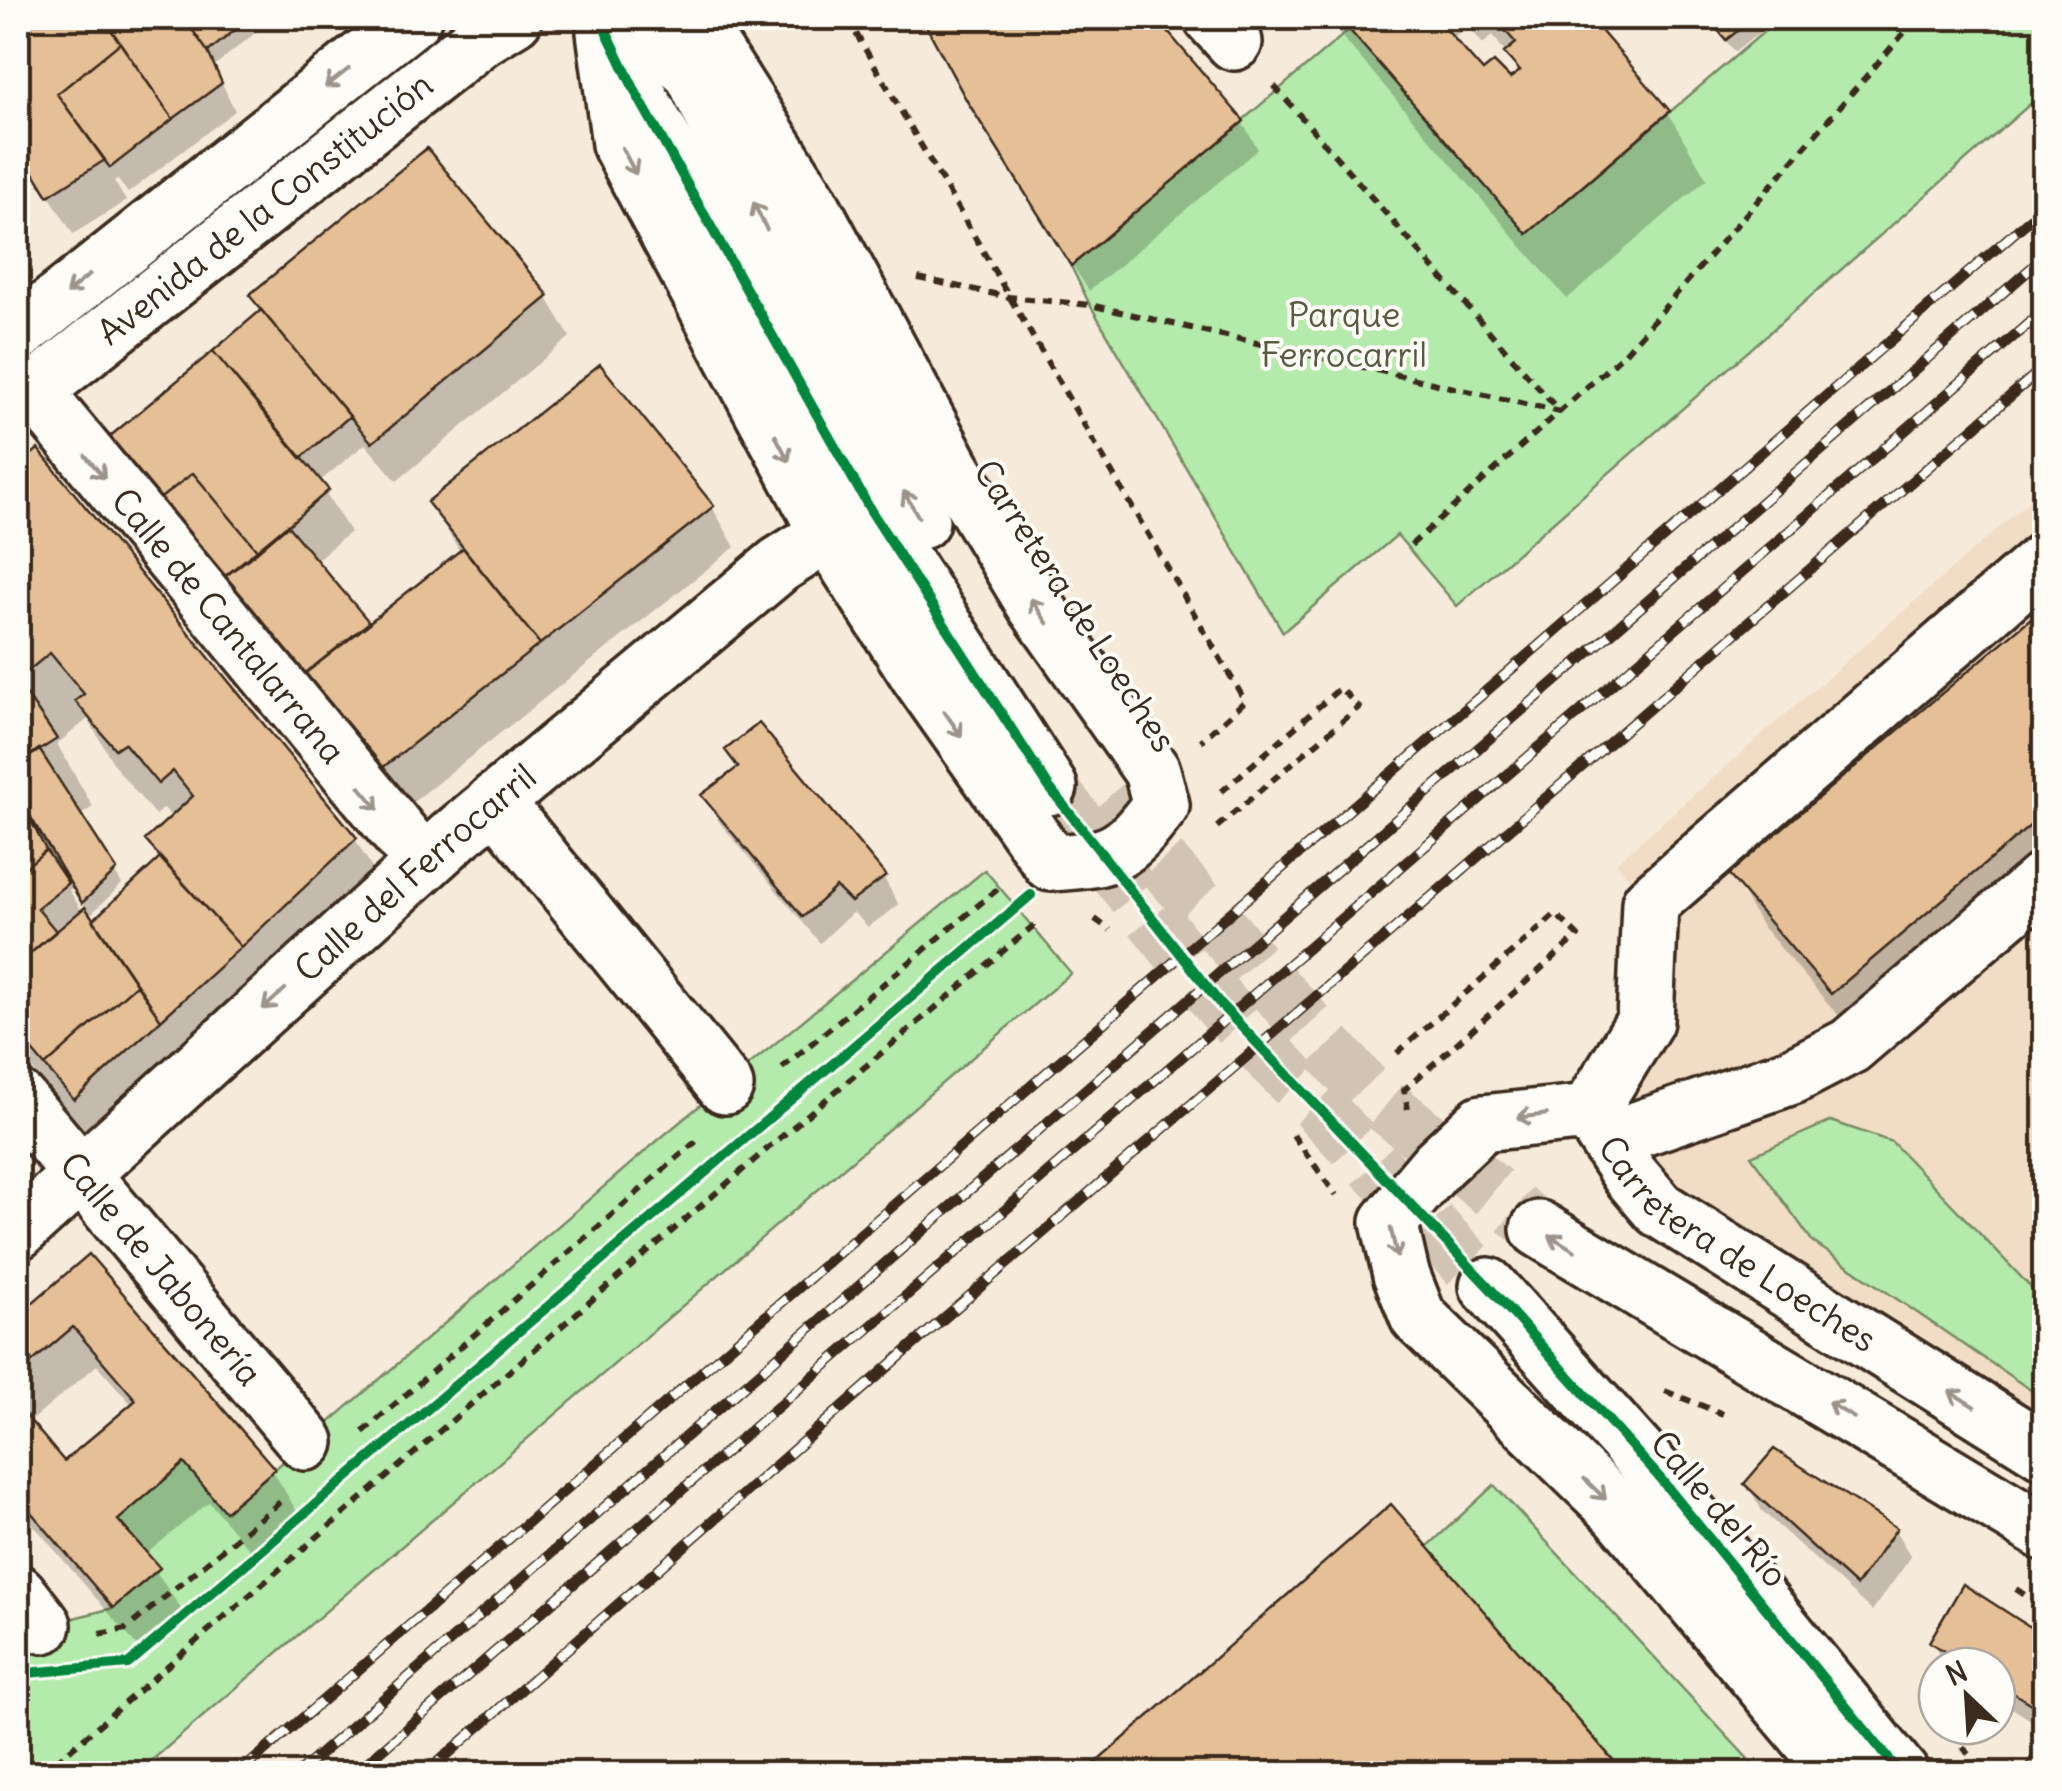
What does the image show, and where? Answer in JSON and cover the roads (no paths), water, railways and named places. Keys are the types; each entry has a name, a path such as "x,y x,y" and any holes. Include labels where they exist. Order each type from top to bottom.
{"street":[{"name":"Avenida de la Constitución","path":"18,333 413,18"},
{"name":"Avenida de la Constitución","path":"26,398 480,39 514,18"},
{"name":"Carretera de Loeches","path":"612,22 871,511 1061,776 884,455 688,35"},
{"name":"Carretera de Loeches","path":"612,22 688,35 808,198 953,468 1035,606 1152,770 1161,805 1132,844 1101,860 1051,864 919,676 828,534 620,144 612,22"},
{"name":"Calle de Cantalarrana","path":"26,398 424,863"},
{"name":"Calle del Ferrocarril","path":"18,1231 495,801 779,564 828,534"},
{"path":"1600,1125 1645,1020 1650,904 2044,561"},
{"path":"495,801 734,1098"},
{"path":"1600,1125 1792,1076 1850,1046 2044,880"},
{"name":"Calle de Jabonería","path":"18,1099 318,1458"},
{"name":"Carretera de Loeches","path":"1839,1774 1619,1512 1418,1317 1401,1274 1389,1222 1438,1164 1482,1123 1600,1125 1630,1175 1659,1208 2044,1452"},
{"path":"1539,1229 2044,1532"},
{"name":"Calle del Río","path":"1488,1286 1659,1478 1901,1774"}],"tunnel":[{"path":"1049,787 1221,1005 1488,1286"},
{"path":"1105,800 1365,1089 1539,1229"}],"railway":[{"path":"238,1774 2044,207"},
{"path":"297,1774 2044,257"},
{"path":"354,1774 2044,310"},
{"path":"425,1774 913,1345 2044,367"}],"park label":[{"name":"Parque Ferrocarril","path":"1344,335"}]}
